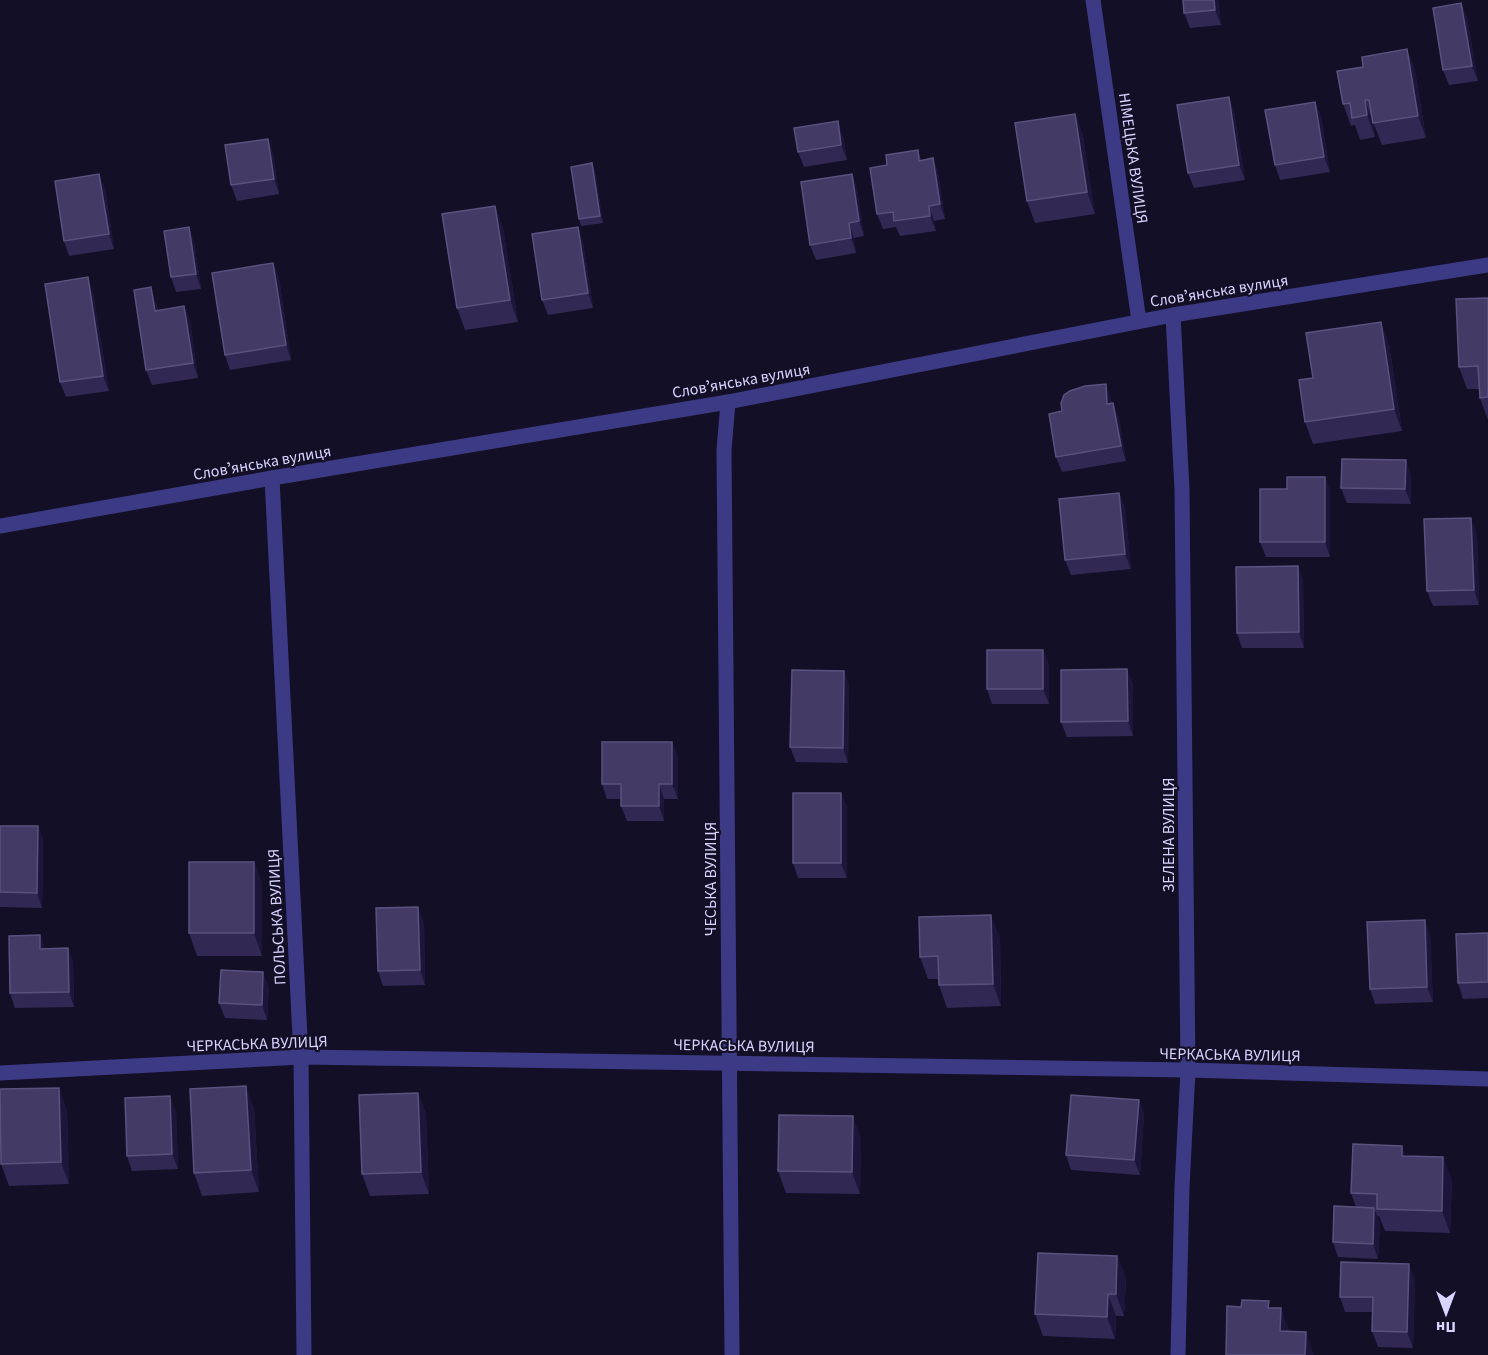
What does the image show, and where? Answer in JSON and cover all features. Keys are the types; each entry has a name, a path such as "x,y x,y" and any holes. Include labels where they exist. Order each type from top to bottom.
{"street":[{"name":"НІМЕЦЬКА ВУЛИЦЯ","path":"1093,0 1139,321"},
{"name":"Словʼянська вулиця","path":"0,526 728,402 1173,315 1488,265"},
{"name":"ЗЕЛЕНА ВУЛИЦЯ","path":"1173,315 1182,490 1188,1070 1182,1187 1178,1355"},
{"name":"ЧЕСЬКА ВУЛИЦЯ","path":"728,402 724,462 732,1355"},
{"name":"ПОЛЬСЬКА ВУЛИЦЯ","path":"272,478 301,1057 304,1355"},
{"name":"ЧЕРКАСЬКА ВУЛИЦЯ","path":"0,1073 301,1057 1188,1070 1488,1079"}],"building":[{"path":"1183,0 1214,0 1215,10 1184,13"},
{"path":"1461,3 1472,66 1443,70 1433,8"},
{"path":"1407,49 1418,116 1373,123 1369,100 1365,100 1367,115 1352,118 1350,103 1343,104 1337,71 1363,67 1362,57"},
{"path":"1229,97 1239,165 1188,173 1177,105"},
{"path":"1315,102 1324,157 1275,165 1265,110"},
{"path":"1075,114 1087,192 1027,201 1015,123"},
{"path":"838,121 841,145 798,152 794,128"},
{"path":"268,139 274,179 231,185 225,145"},
{"path":"918,150 919,161 933,158 940,204 929,206 930,216 894,221 893,212 877,214 870,168 887,165 886,155"},
{"path":"592,163 600,216 579,219 571,167"},
{"path":"99,174 109,234 64,241 55,181"},
{"path":"852,174 859,221 849,223 851,238 810,245 801,182"},
{"path":"495,206 510,300 457,308 442,214"},
{"path":"189,227 196,274 171,277 164,231"},
{"path":"578,227 588,293 542,300 532,234"},
{"path":"273,263 286,345 225,355 212,273"},
{"path":"88,277 103,376 60,382 45,284"},
{"path":"151,287 155,311 184,306 193,363 146,370 134,290"},
{"path":"1488,298 1488,397 1480,398 1478,366 1459,367 1456,299"},
{"path":"1381,322 1394,409 1305,422 1299,380 1313,378 1306,333"},
{"path":"1106,384 1107,404 1113,403 1121,446 1056,457 1049,414 1062,411 1061,403 1064,395 1070,391 1085,386"},
{"path":"1342,459 1406,460 1405,489 1341,488"},
{"path":"1287,477 1325,477 1325,542 1260,542 1260,489 1287,489"},
{"path":"1119,493 1125,554 1065,560 1059,499"},
{"path":"1471,518 1474,590 1427,591 1424,519"},
{"path":"1298,566 1299,632 1237,633 1236,567"},
{"path":"987,650 1043,650 1043,689 987,689"},
{"path":"1127,669 1128,721 1061,722 1061,670"},
{"path":"792,670 844,671 843,748 790,747"},
{"path":"602,742 672,742 672,784 659,784 659,806 621,806 621,784 602,784"},
{"path":"793,793 841,793 841,863 793,863"},
{"path":"0,826 38,826 37,893 0,892"},
{"path":"189,862 254,862 254,933 189,933"},
{"path":"418,907 420,970 378,971 376,908"},
{"path":"991,915 993,984 939,985 938,956 920,957 919,917"},
{"path":"1425,920 1427,987 1370,989 1367,922"},
{"path":"1488,933 1488,982 1458,983 1456,934"},
{"path":"40,935 40,949 68,948 69,992 10,993 9,936"},
{"path":"221,970 263,972 262,1005 219,1003"},
{"path":"246,1086 251,1170 194,1173 190,1089"},
{"path":"59,1088 61,1162 1,1164 0,1089"},
{"path":"418,1093 421,1172 362,1174 359,1095"},
{"path":"1071,1095 1139,1100 1134,1160 1066,1155"},
{"path":"170,1096 172,1154 127,1156 125,1098"},
{"path":"779,1115 853,1116 852,1172 778,1171"},
{"path":"1353,1144 1402,1146 1402,1156 1443,1157 1442,1211 1377,1209 1377,1194 1351,1193"},
{"path":"1334,1206 1374,1208 1373,1244 1333,1242"},
{"path":"1038,1253 1117,1256 1116,1294 1108,1294 1107,1317 1035,1314"},
{"path":"1341,1262 1409,1264 1407,1332 1372,1331 1373,1297 1340,1297"},
{"path":"1242,1300 1269,1301 1268,1308 1281,1308 1280,1331 1306,1332 1305,1355 1226,1355 1227,1306 1241,1307"}]}
